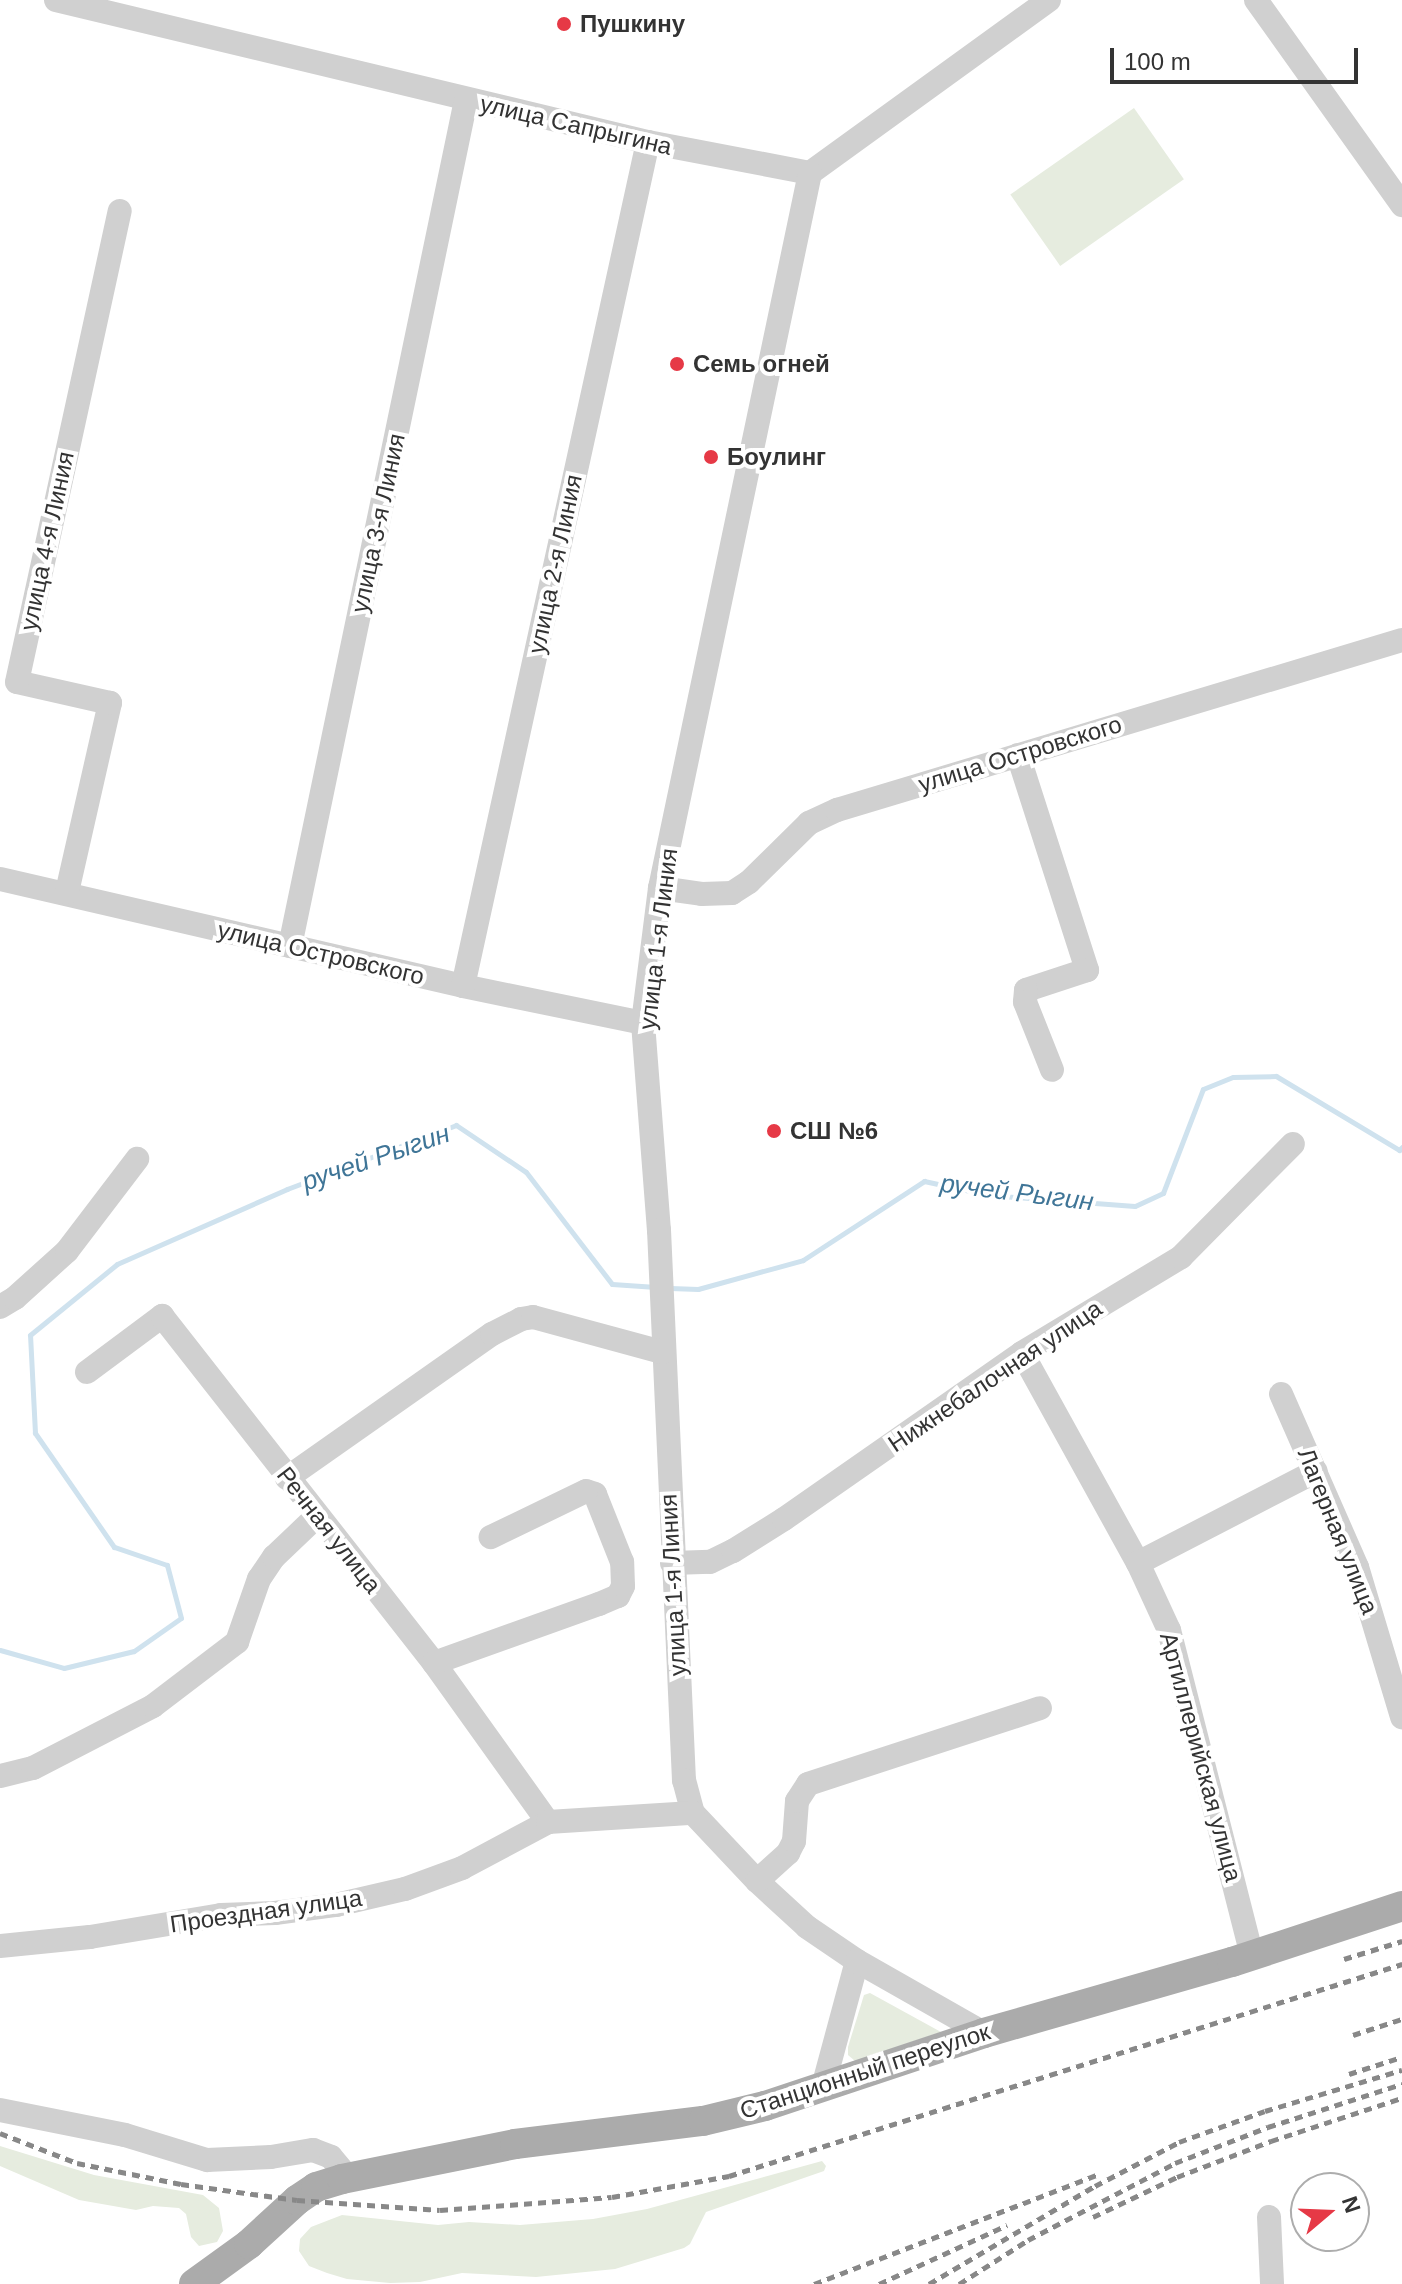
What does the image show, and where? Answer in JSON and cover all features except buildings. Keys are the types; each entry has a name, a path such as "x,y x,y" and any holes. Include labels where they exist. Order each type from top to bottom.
{"main road":[{"name":"Станционный переулок","path":"194,2284 249,2244 316,2187 348,2177 515,2144 703,2121 823,2087 984,2033 1252,1956 1402,1906"}],"street":[{"name":"улица Сапрыгина","path":"56,0 648,142 810,173"},
{"path":"1256,0 1402,205"},
{"path":"810,173 1040,3"},
{"name":"улица 3-я Линия","path":"290,946 466,100"},
{"name":"улица 2-я Линия","path":"463,986 648,142"},
{"name":"улица 1-я Линия","path":"693,1813 684,1780 662,1352 659,1230 643,1023 660,888 810,173"},
{"name":"улица 4-я Линия","path":"67,892 110,703 17,682 120,211"},
{"name":"улица Островского","path":"660,888 702,894 732,893 821,816 1402,640"},
{"path":"1018,755 1087,970 1026,990 1025,1002 1052,1070"},
{"name":"улица Островского","path":"0,879 67,892 463,986 643,1023"},
{"name":"Нижнебалочная улица","path":"672,1563 710,1562 733,1551 784,1519 1022,1353 1181,1257 1293,1144"},
{"path":"0,1307 15,1298 67,1251 137,1159"},
{"name":"Речная улица","path":"87,1372 162,1316 434,1663 548,1822"},
{"path":"287,1478 492,1334 521,1319 533,1317 662,1352"},
{"name":"Артиллерийская улица","path":"1022,1353 1138,1563 1169,1630 1252,1956"},
{"name":"Лагерная улица","path":"1281,1394 1357,1567 1402,1717"},
{"path":"1138,1563 1316,1471"},
{"path":"434,1663 599,1604 618,1596 623,1586 622,1562 595,1494 586,1491 491,1537"},
{"path":"0,1776 33,1768 153,1706 237,1642 259,1579 274,1557 317,1516"},
{"path":"757,1881 788,1853 794,1841 797,1801 808,1784 1040,1708"},
{"path":"693,1813 757,1881 807,1927 857,1961 984,2033"},
{"name":"Проездная улица","path":"0,1946 90,1937 221,1915 275,1913 336,1905 405,1889 462,1868 548,1822 693,1813"},
{"path":"823,2087 857,1961"},
{"path":"0,2110 125,2135 207,2160 271,2157 313,2150 331,2157 348,2177"},
{"path":"1269,2217 1272,2284"}],"shaded area":[{"path":"1134,108 1184,179 1060,266 1010,195"},
{"path":"870,1993 941,2032 855,2061 848,2055 848,2047 864,1995"},
{"path":"0,2146 94,2175 203,2195 219,2208 223,2231 217,2242 199,2246 191,2237 186,2214 179,2208 153,2206 136,2210 79,2200 0,2166"},
{"path":"822,2161 826,2166 824,2171 706,2212 690,2244 684,2248 615,2269 536,2277 462,2273 420,2282 390,2283 347,2279 327,2273 309,2266 299,2251 300,2239 311,2227 342,2215 438,2225 469,2222 520,2225 593,2219 647,2209"}],"waterway":[{"name":"ручей Рыгин","path":"670,1288 698,1289 803,1260 924,1181 989,1195 1135,1206 1163,1193 1203,1089 1233,1077 1276,1076 1399,1150 1402,1147"},
{"name":"ручей Рыгин","path":"0,1650 64,1668 134,1651 181,1618 167,1565 114,1547 35,1433 30,1335 117,1264 287,1189 456,1125 526,1172 612,1284 656,1287"}],"railway":[{"path":"1344,1959 1402,1941"},
{"path":"0,2133 77,2163 181,2184 297,2200 440,2210 612,2197 729,2176 1402,1964"},
{"path":"1353,2035 1402,2019"},
{"path":"1349,2074 1402,2057"},
{"path":"929,2284 1095,2186 1179,2142 1265,2111 1402,2070"},
{"path":"959,2284 1028,2240 1175,2163 1268,2127 1402,2084"},
{"path":"1093,2217 1177,2177 1271,2141 1402,2098"},
{"path":"814,2284 1097,2175"},
{"path":"879,2284 1007,2225"}],"place":[{"name":"Пушкину","path":"564,24"},
{"name":"Семь огней","path":"677,364"},
{"name":"Боулинг","path":"711,457"},
{"name":"СШ №6","path":"774,1131"}]}
